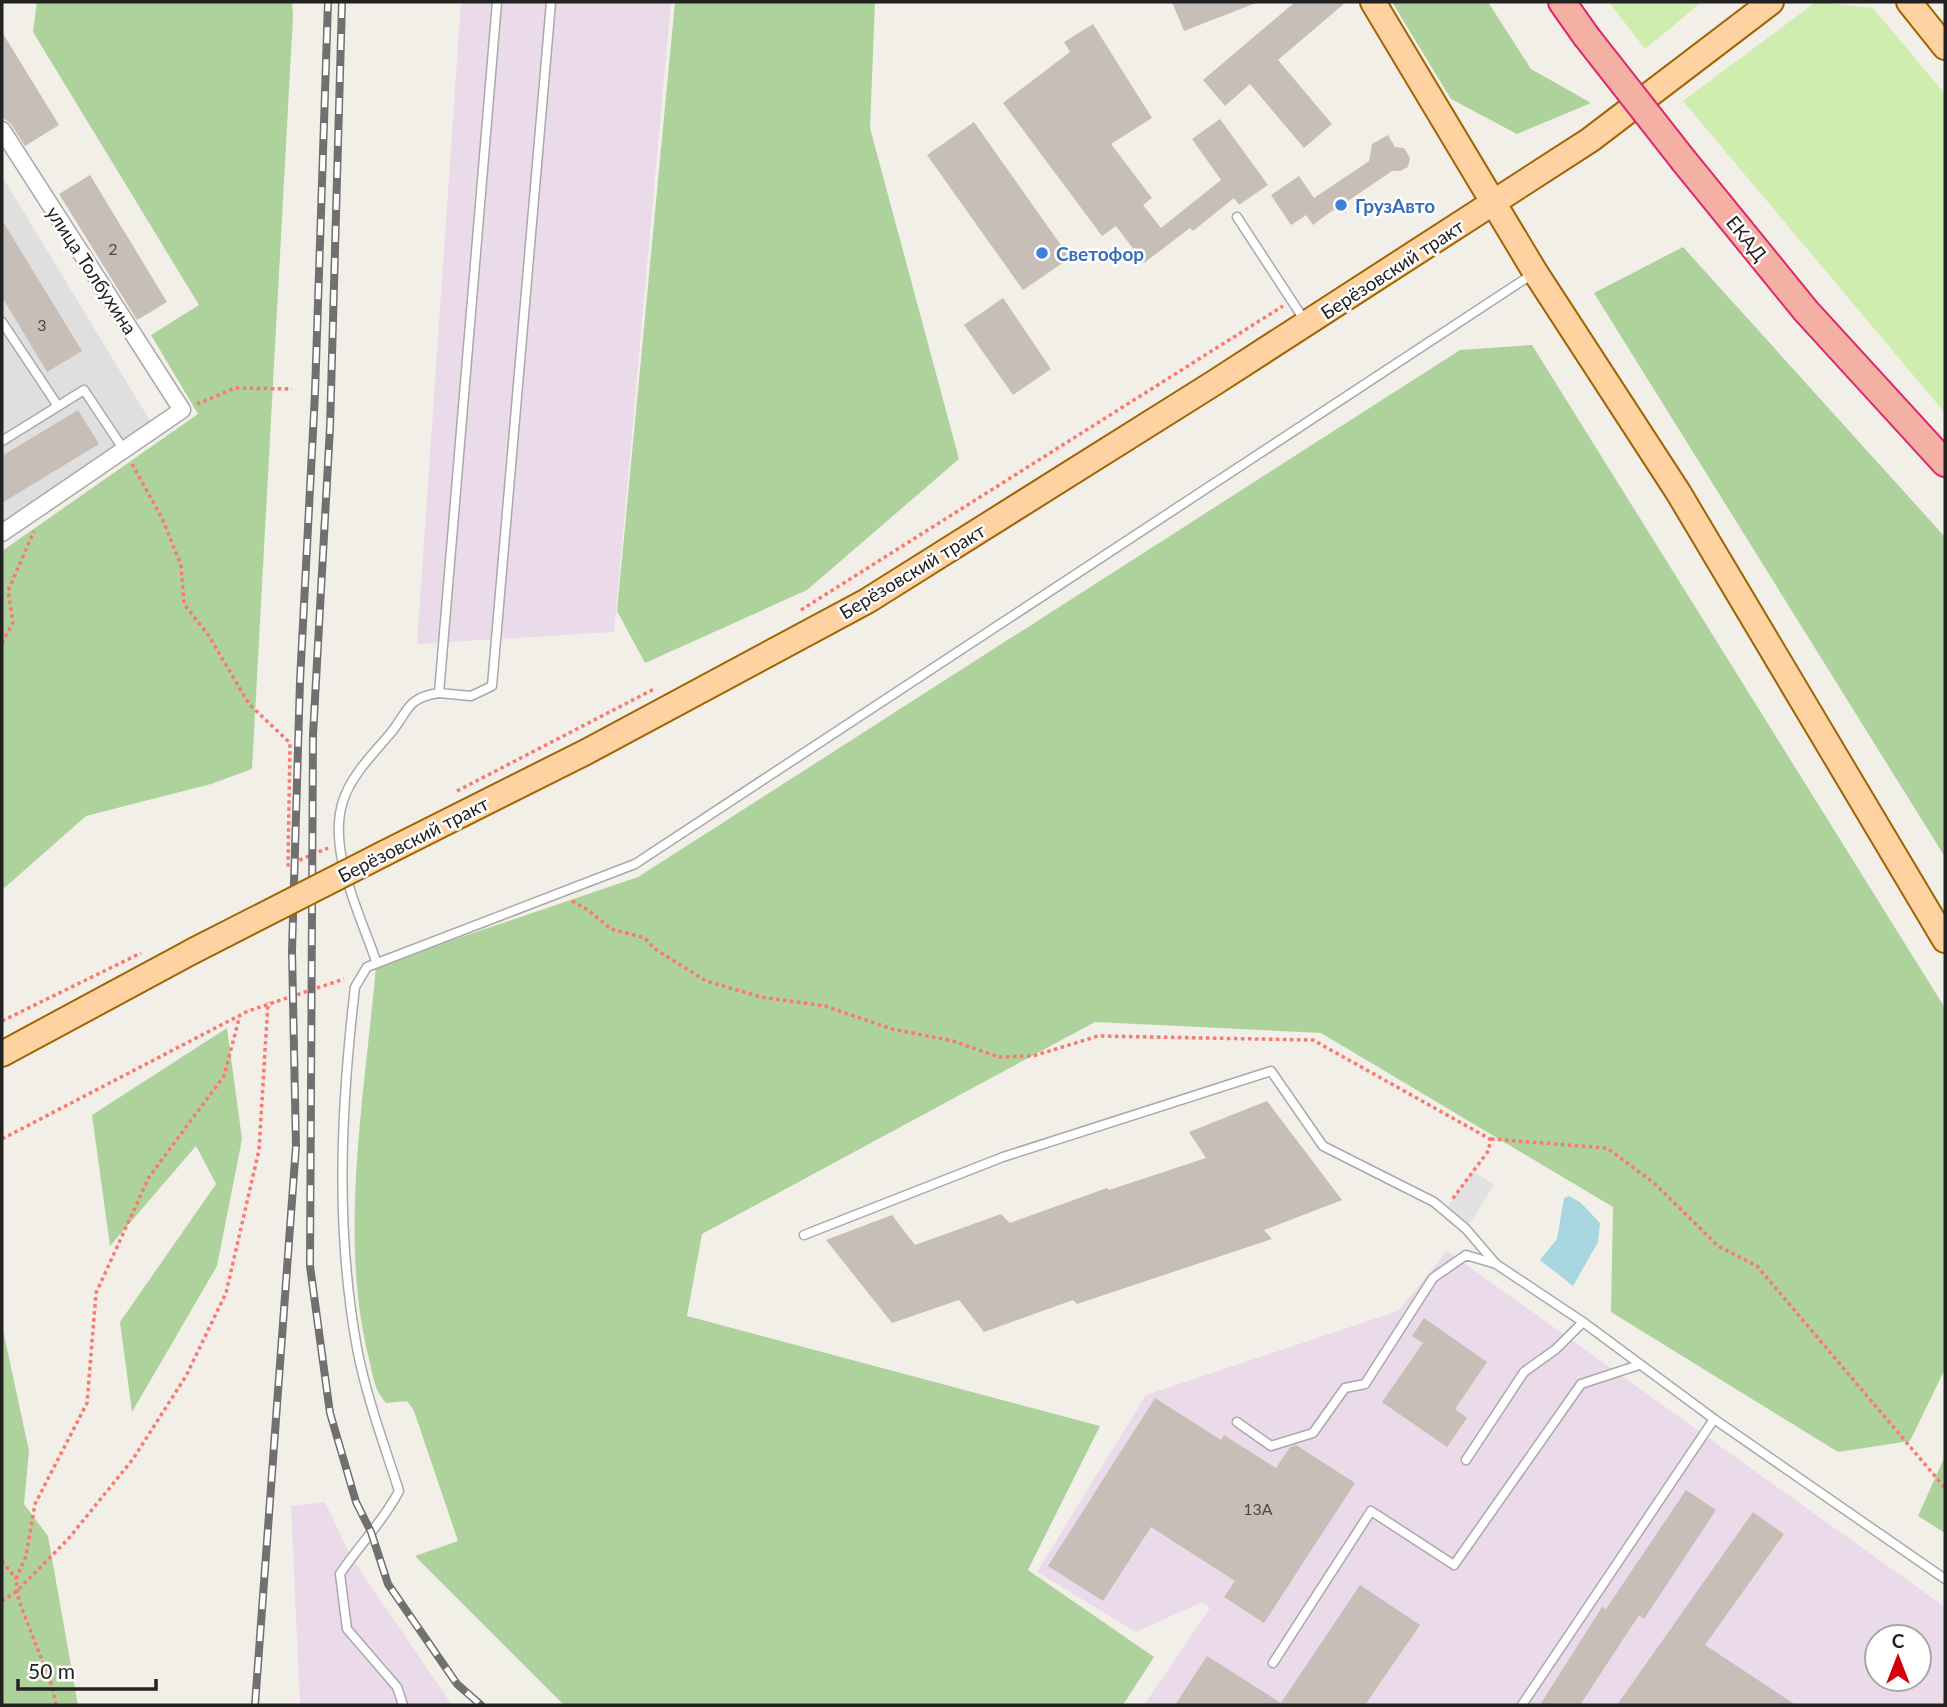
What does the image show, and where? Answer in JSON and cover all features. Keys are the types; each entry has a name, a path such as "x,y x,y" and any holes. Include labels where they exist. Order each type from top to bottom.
{"highway":[{"name":"ЕКАД","path":"1562,2 1684,161 1806,311 1941,458"}],"main road":[{"path":"1373,2 1535,272 1678,492 1945,940"},
{"name":"Берёзовский тракт","path":"2,1054 193,951 586,752 867,601 1306,324 1590,139 1771,2"},
{"path":"1909,2 1945,47"}],"street":[{"name":"улица Толбухина","path":"2,130 182,410"},
{"path":"2,533 182,410"}],"lane":[{"path":"439,694 497,2"},
{"path":"376,961 337,845 343,800 359,771 391,733 411,702 421,696 439,694 471,696 492,686 551,2"},
{"path":"1237,218 1306,324"},
{"path":"402,1705 397,1687 347,1629 340,1574 370,1532 384,1520 399,1491 358,1350 347,1280 341,1159 349,1043 355,987 360,975 376,961 635,864 1535,272"},
{"path":"2,322 58,406"},
{"path":"2,441 84,390 124,450"},
{"path":"804,1235 1003,1157 1271,1071 1323,1146 1434,1202 1466,1229 1496,1264 1583,1322 1714,1419 1945,1579"},
{"path":"1237,1422 1271,1446 1313,1433 1345,1388 1365,1384 1433,1278 1466,1255 1496,1264"},
{"path":"1466,1460 1524,1372 1556,1349 1583,1322"},
{"path":"1273,1663 1371,1511 1454,1565 1581,1384 1639,1365"},
{"path":"1522,1705 1714,1419"}],"path":[{"path":"797,613 1029,469 1291,301"},
{"path":"182,410 235,388 292,389"},
{"path":"124,450 162,518 181,565 184,604 209,636 249,704 290,743 288,865 337,845"},
{"path":"2,643 13,622 8,591 46,503"},
{"path":"445,797 664,684"},
{"path":"557,893 588,909 611,929 645,938 655,948 706,981 761,997 825,1006 892,1029 953,1041 999,1057 1033,1056 1098,1036 1313,1040 1490,1139 1607,1148 1654,1183 1717,1246 1757,1266 1945,1488"},
{"path":"2,1021 149,949"},
{"path":"2,1139 268,1002 360,975"},
{"path":"2,1601 18,1591 69,1538 133,1459 186,1376 226,1293 259,1150 268,1002"},
{"path":"16,1578 26,1556 35,1504 87,1403 96,1293 149,1177 224,1076 240,1015"},
{"path":"1444,1211 1489,1150 1490,1139"},
{"path":"2,1561 16,1578 56,1705"}],"shaded area":[{"path":"461,2 671,2 614,632 417,644"},
{"path":"2,176 158,434 2,530"},
{"path":"1473,1171 1494,1185 1466,1229 1444,1211"},
{"path":"1447,1251 1945,1607 1945,1705 1144,1705 1210,1608 1202,1602 1136,1632 1037,1572 1146,1395 1398,1311"},
{"path":"325,1502 351,1557 452,1705 300,1705 291,1506"}],"green space":[{"path":"37,2 292,2 293,16 252,769 211,784 86,816 2,890 2,551 198,414 151,335 199,305 33,32"},
{"path":"675,2 875,2 870,128 959,459 807,590 645,663 617,611"},
{"path":"1392,2 1488,2 1531,69 1591,103 1517,134 1451,99"},
{"path":"1609,2 1702,2 1645,49"},
{"path":"1816,2 1873,8 1945,94 1945,413 1683,101"},
{"path":"1683,247 1945,537 1945,857 1594,293"},
{"path":"1532,345 1945,1008 1945,1369 1910,1441 1838,1452 1611,1312 1613,1207 1321,1033 1095,1022 702,1234 687,1316 1100,1426 1028,1570 1154,1657 1123,1705 564,1705 415,1556 458,1541 414,1411 407,1401 386,1403 376,1388 360,1312 355,1264 357,1164 376,966 638,877 1460,350"},
{"path":"227,1028 242,1139 217,1266 132,1412 120,1322 216,1184 196,1146 110,1246 92,1115"},
{"path":"2,1325 29,1451 24,1504 48,1536 78,1705 2,1705"},
{"path":"1945,1456 1945,1533 1918,1516"}],"water":[{"path":"1569,1196 1580,1202 1600,1223 1598,1242 1573,1286 1540,1260 1557,1239 1564,1198"}],"building":[{"path":"1172,2 1256,2 1256,3 1184,31"},
{"path":"1295,2 1346,2 1278,60 1332,124 1304,148 1250,84 1225,106 1203,80"},
{"path":"1093,24 1152,118 1111,144 1152,198 1143,205 1161,228 1221,180 1192,139 1220,119 1268,185 1239,205 1234,198 1193,231 1190,228 1144,263 1116,226 1102,236 1003,103 1070,52 1064,42"},
{"path":"2,32 59,125 25,146 11,124 2,117"},
{"path":"974,122 1070,258 1023,290 927,155"},
{"path":"1388,135 1395,147 1404,148 1410,158 1408,167 1392,171 1348,201 1346,213 1333,210 1313,225 1306,215 1291,225 1271,195 1299,176 1314,198 1369,161 1372,144"},
{"path":"90,175 167,302 137,320 59,194"},
{"path":"2,220 82,351 47,372 2,297"},
{"path":"1003,298 1051,369 1013,395 964,325"},
{"path":"78,410 99,444 2,503 2,456"},
{"path":"1267,1101 1342,1200 1264,1230 1272,1239 1077,1304 1073,1300 984,1332 959,1300 892,1323 826,1240 892,1215 915,1245 1001,1214 1010,1223 1107,1188 1109,1190 1206,1158 1189,1132"},
{"path":"1424,1318 1487,1362 1455,1409 1467,1418 1447,1447 1382,1402 1423,1343 1412,1336"},
{"path":"1155,1398 1221,1440 1224,1435 1276,1468 1290,1447 1296,1445 1355,1483 1264,1623 1224,1597 1235,1581 1151,1527 1103,1601 1048,1566"},
{"path":"1686,1490 1716,1510 1644,1619 1639,1615 1580,1705 1540,1705 1602,1607 1606,1609"},
{"path":"1753,1512 1784,1534 1705,1645 1796,1705 1617,1705"},
{"path":"1360,1585 1420,1625 1365,1705 1175,1705 1207,1656 1281,1703"}],"railway":[{"path":"255,1705 296,1146 292,951 300,681 315,393 328,2"},
{"path":"342,2 330,427 313,735 310,1266 330,1413 356,1502 371,1532 388,1584 457,1684 481,1705"}],"place":[{"name":"ГрузАвто","path":"1341,205"},
{"name":"Светофор","path":"1042,253"}]}
